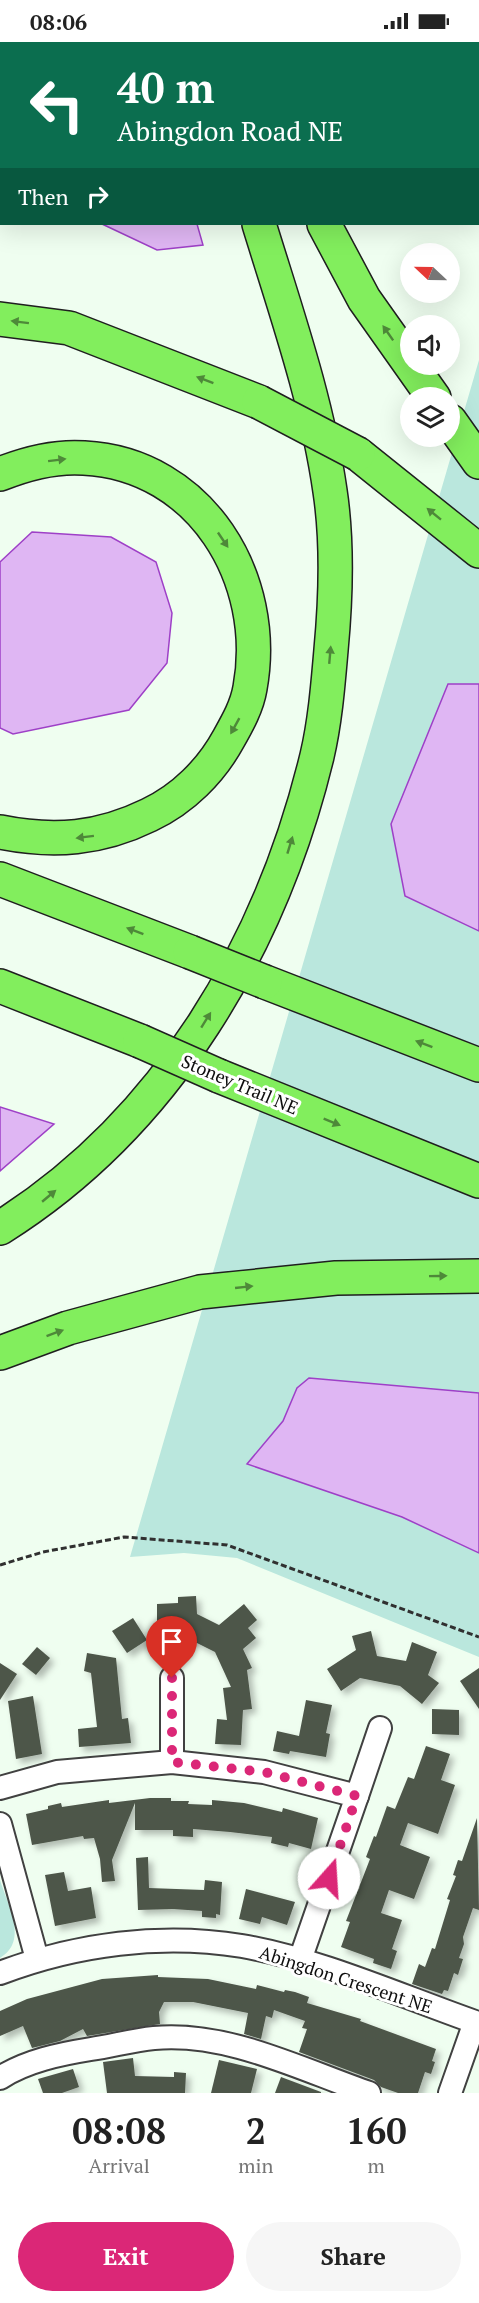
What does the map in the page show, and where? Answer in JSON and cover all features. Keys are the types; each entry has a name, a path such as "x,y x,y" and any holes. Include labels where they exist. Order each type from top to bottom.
{"highway":[{"path":"0,1228 45,1200 120,1130 160,1086 196,1037 249,948 280,879 317,755 327,696 336,592 330,493 306,378 259,225"},
{"path":"325,225 364,299 426,387"},
{"path":"0,319 69,328 259,402 358,454 479,551"},
{"path":"460,435 479,462"},
{"path":"0,474 21,466 83,458 137,469 170,486 185,497 225,542 242,578 254,633 250,690 242,714 207,770 170,805 124,828 93,837 33,838 0,832"},
{"path":"0,879 479,1065"},
{"path":"0,986 131,1045"},
{"path":"0,1004 131,1045"},
{"name":"Stoney Trail NE","path":"131,1045 147,1059 186,1062 479,1181"},
{"path":"0,1353 68,1328 200,1292 336,1278 479,1276"}],"street":[{"path":"172,1678 172,1762"},
{"path":"300,1960 380,1728"},
{"path":"0,1788 57,1772 172,1762 264,1772 357,1796"},
{"path":"1,1829 37,1959"},
{"name":"Abingdon Crescent NE","path":"0,1973 37,1959 99,1945 165,1941 241,1946 300,1960 478,2019 450,2093"},
{"path":"0,2078 13,2069 66,2053 155,2038 202,2040 240,2048 369,2093"}],"path":[{"path":"0,1565 43,1552 124,1537 227,1545 479,1637"}],"shaded area":[{"path":"104,225 197,225 203,245 157,250"},
{"path":"479,360 479,1657 237,1558 184,1553 130,1557 454,447 460,447 460,425"},
{"path":"32,532 111,537 156,562 172,613 167,663 129,710 13,734 0,728 0,562"},
{"path":"448,684 479,684 479,931 405,896 391,824"},
{"path":"0,1107 54,1124 0,1171"},
{"path":"309,1378 479,1393 479,1553 402,1517 247,1464 283,1421 297,1388"},
{"path":"0,1880 14,1922 15,1933 9,1951 0,1958"}],"building":[{"path":"196,1596 197,1614 219,1625 244,1604 257,1620 248,1628 256,1638 243,1649 252,1668 247,1670 252,1709 243,1710 241,1745 215,1744 217,1719 227,1720 223,1688 231,1687 215,1652 189,1639 157,1640 157,1604 178,1603 178,1597"},
{"path":"133,1618 147,1640 127,1653 112,1631"},
{"path":"371,1631 377,1656 406,1661 412,1642 437,1652 428,1675 439,1683 422,1704 400,1686 360,1678 341,1691 327,1669 356,1650 352,1636"},
{"path":"37,1647 50,1658 36,1675 22,1664"},
{"path":"87,1653 116,1658 122,1719 128,1718 131,1743 79,1747 78,1729 97,1727 91,1673 84,1671"},
{"path":"0,1663 17,1674 0,1700"},
{"path":"479,1668 479,1709 460,1681"},
{"path":"33,1696 42,1754 16,1759 8,1701"},
{"path":"306,1700 332,1705 326,1733 330,1734 326,1757 290,1751 289,1754 273,1751 277,1731 299,1736"},
{"path":"432,1709 459,1710 459,1735 432,1734"},
{"path":"426,1746 450,1754 441,1780 455,1785 438,1834 408,1823 400,1845 430,1857 414,1899 389,1890 381,1913 402,1920 392,1949 397,1951 391,1969 373,1963 374,1959 341,1947 350,1922 346,1921 370,1859 366,1857 374,1836 376,1837 387,1806 395,1809 408,1777 414,1779"},
{"path":"171,1798 171,1801 189,1801 188,1804 212,1805 212,1800 244,1803 282,1812 283,1808 318,1818 311,1849 289,1843 288,1847 271,1843 272,1837 230,1832 193,1829 193,1837 173,1836 173,1830 135,1830 135,1803 112,1860 115,1881 102,1882 100,1859 94,1838 84,1839 83,1836 32,1845 26,1814 48,1809 48,1806 61,1803 62,1807 109,1800 109,1803"},
{"path":"477,1818 479,1910 473,1908 463,1937 464,1944 459,1958 463,1959 458,1975 454,1973 448,1991 444,1990 442,1994 412,1984 419,1964 425,1967 432,1948 435,1949 450,1900 447,1899 456,1876 453,1875 458,1860 462,1861"},
{"path":"148,1857 149,1888 204,1890 205,1880 222,1882 220,1915 216,1914 216,1918 202,1917 202,1911 138,1910 136,1858"},
{"path":"64,1872 68,1891 91,1887 96,1918 55,1926 45,1875"},
{"path":"246,1889 295,1902 287,1925 262,1917 260,1924 239,1919"},
{"path":"158,1975 158,1977 208,1979 256,1989 257,1985 309,1997 307,2003 361,2019 360,2021 436,2049 431,2074 425,2072 418,2093 398,2093 381,2087 374,2080 299,2052 307,2029 302,2028 305,2021 274,2010 272,2018 266,2016 261,2039 244,2034 248,2013 193,2002 164,2002 159,2012 160,2024 87,2036 83,2029 60,2041 32,2048 23,2026 0,2036 0,2011 27,1999 102,1979"},
{"path":"133,2058 135,2076 174,2077 174,2072 186,2073 185,2093 107,2093 103,2062"},
{"path":"219,2060 257,2069 251,2093 211,2093"},
{"path":"73,2069 79,2087 62,2093 43,2093 38,2079"},
{"path":"281,2077 321,2092 321,2093 275,2093"}],"route":[{"path":"172,1678 172,1762 264,1772 357,1796 329,1878"}]}
